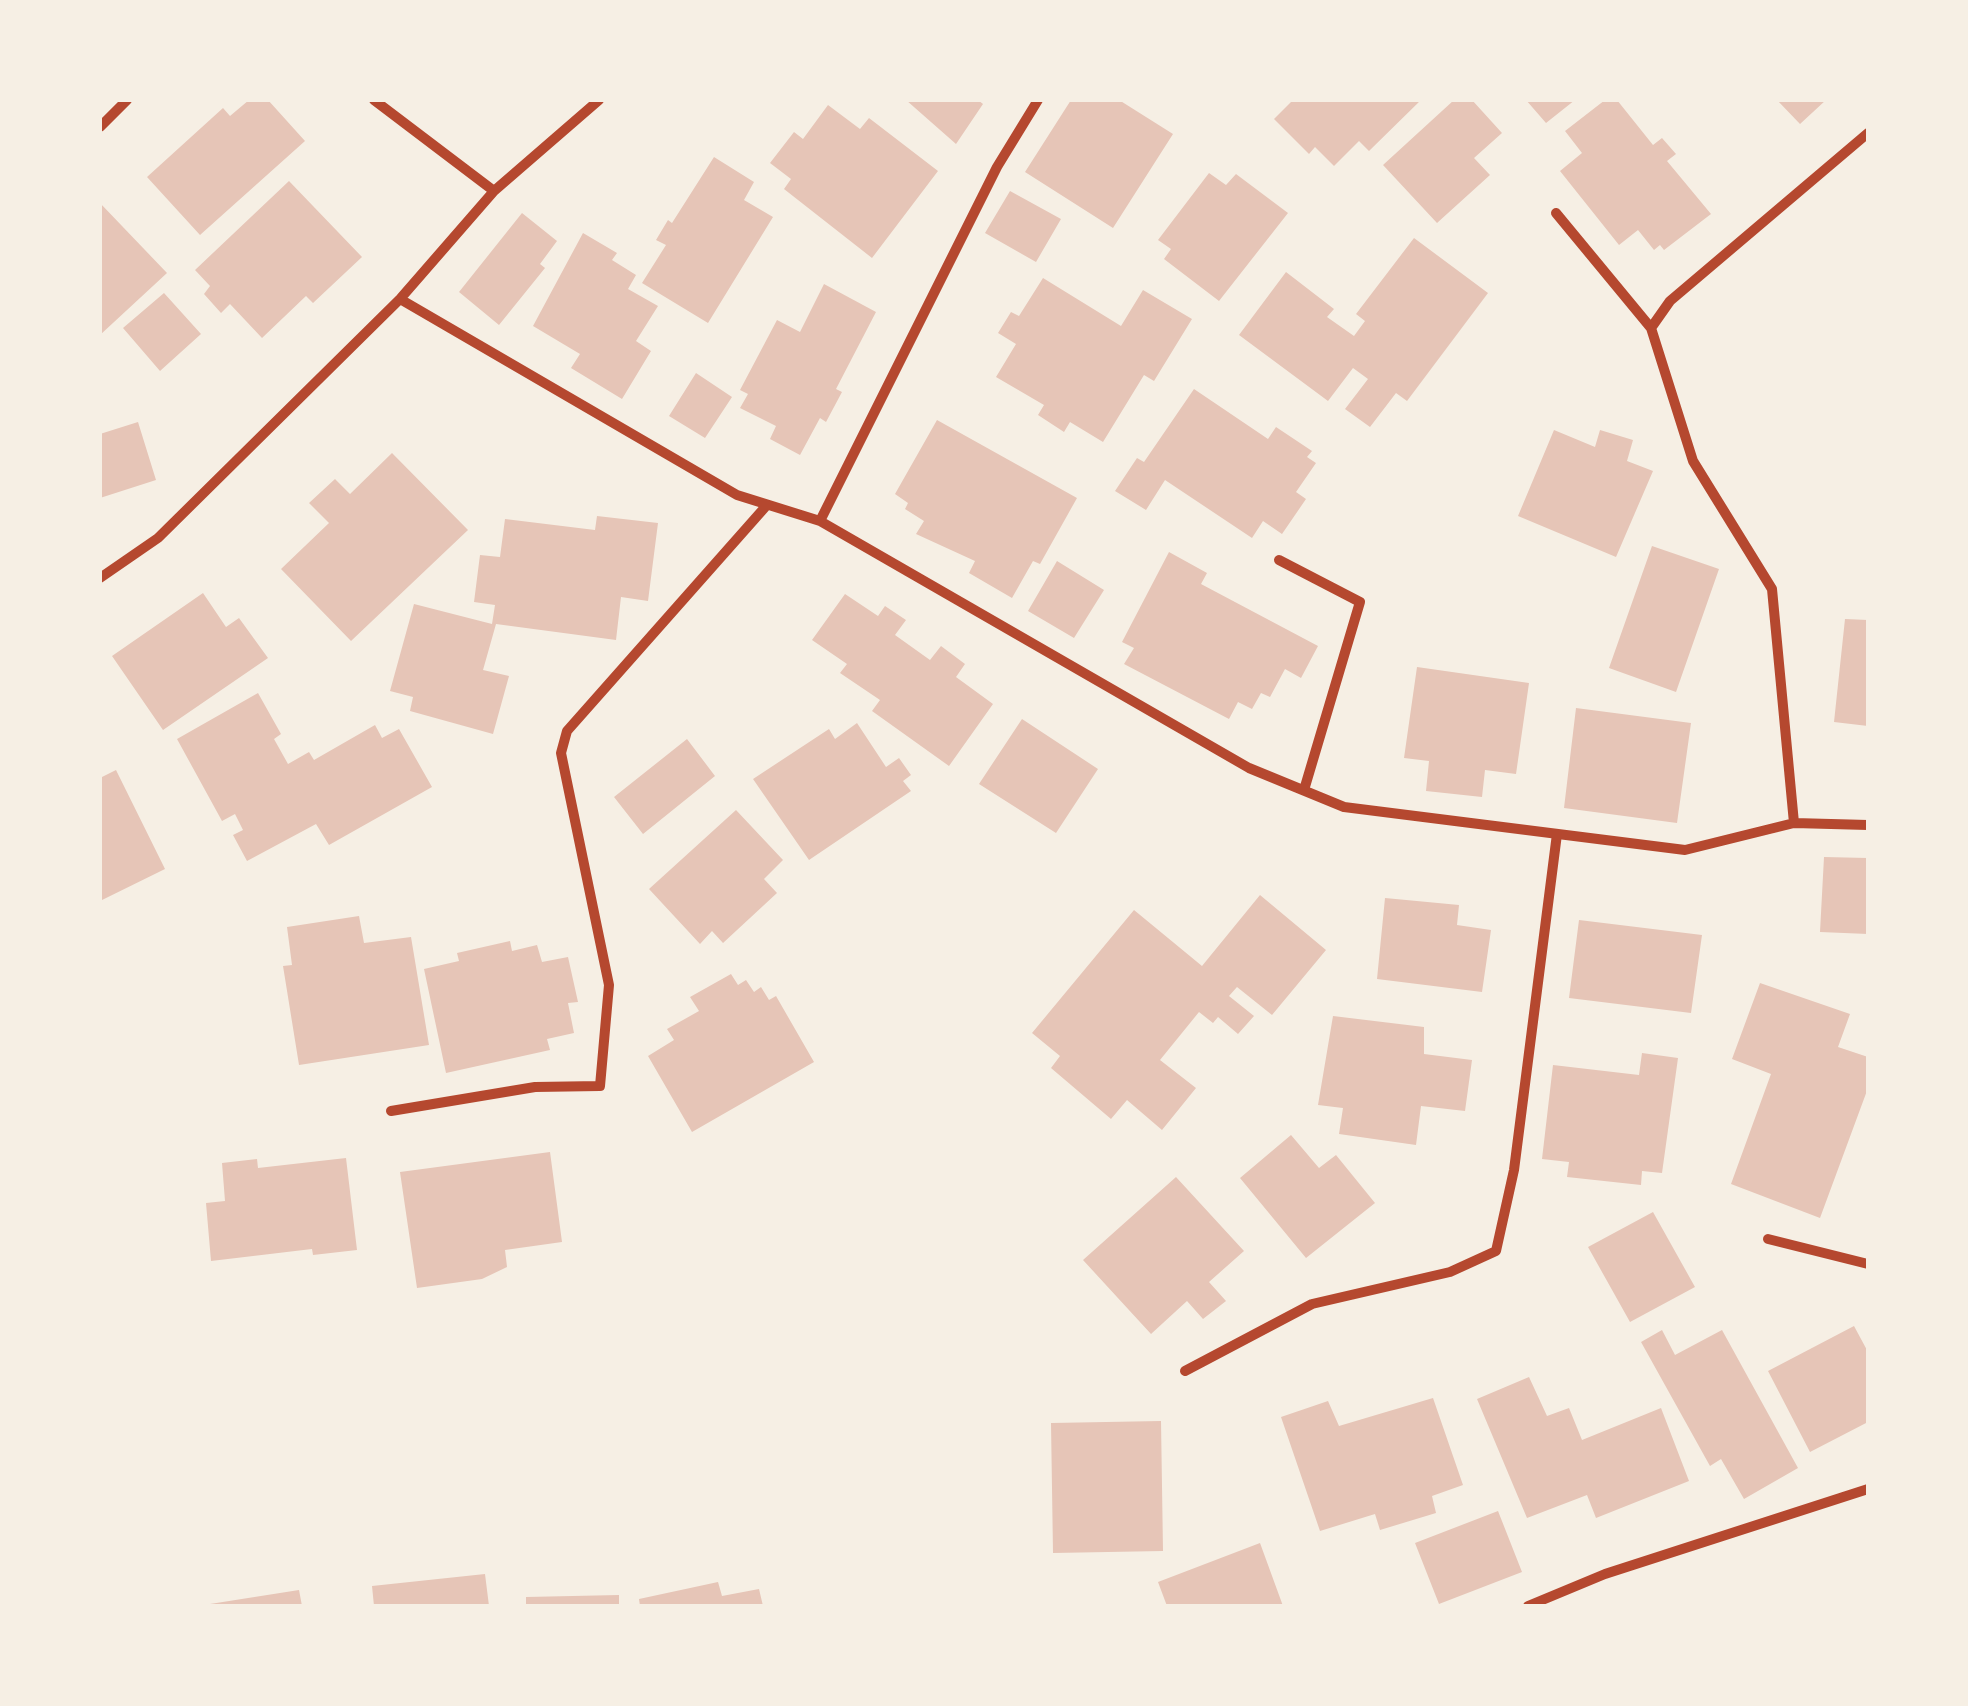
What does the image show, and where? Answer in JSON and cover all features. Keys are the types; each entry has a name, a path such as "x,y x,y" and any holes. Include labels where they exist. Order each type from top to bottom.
{"street":[{"path":"100,127 128,100"},
{"path":"374,100 494,191"},
{"path":"100,578 158,538 400,299 494,191 599,100"},
{"path":"820,522 997,167 1038,100"},
{"path":"1652,328 1670,301 1868,133"},
{"path":"1556,213 1652,328 1694,460 1772,589 1794,823"},
{"path":"400,299 737,495 820,522 1249,768 1344,808 1685,850 1794,823 1868,826"},
{"path":"391,1110 535,1087 600,1086 609,985 560,753 567,732 766,505"},
{"path":"1279,560 1360,602 1304,790"},
{"path":"1185,1371 1312,1304 1450,1272 1496,1251 1514,1170 1557,834"},
{"path":"1768,1239 1868,1264"},
{"path":"1528,1606 1605,1574 1868,1489"}],"building":[{"path":"249,100 268,100 305,141 200,235 147,177 223,108 230,116"},
{"path":"906,100 978,100 983,104 956,144"},
{"path":"1071,100 1119,100 1173,134 1113,228 1025,172"},
{"path":"1293,100 1421,100 1369,151 1359,141 1334,166 1315,147 1309,154 1274,119"},
{"path":"1454,100 1472,100 1502,133 1474,158 1490,175 1437,223 1383,165"},
{"path":"1526,100 1575,100 1546,123"},
{"path":"1605,100 1617,100 1653,145 1662,138 1676,154 1667,161 1711,214 1664,250 1660,245 1654,250 1638,230 1619,245 1560,171 1582,153 1565,131"},
{"path":"1777,100 1826,100 1800,124"},
{"path":"828,105 860,129 869,118 938,171 872,258 784,189 791,179 770,163 794,132 803,139"},
{"path":"714,157 754,182 744,200 773,217 708,323 642,283 666,245 656,240 668,220 672,223"},
{"path":"1209,173 1226,185 1236,174 1288,213 1219,301 1164,259 1171,249 1158,240"},
{"path":"289,181 362,257 313,303 306,296 262,338 230,304 221,313 204,294 210,286 195,270"},
{"path":"1010,191 1061,219 1036,262 985,233"},
{"path":"100,203 167,273 100,335"},
{"path":"522,213 557,241 540,264 545,268 499,325 459,292"},
{"path":"583,233 617,253 612,260 636,275 628,289 658,306 636,341 651,351 622,399 571,368 580,354 533,326"},
{"path":"1414,238 1488,293 1407,401 1396,393 1370,427 1345,409 1368,379 1353,368 1328,401 1239,335 1286,272 1334,309 1327,317 1354,336 1365,321 1356,314"},
{"path":"1043,278 1121,326 1143,290 1192,319 1154,381 1144,375 1103,442 1070,422 1064,432 1038,415 1044,405 996,377 1016,344 998,333 1011,312 1019,316"},
{"path":"824,284 876,312 836,389 842,392 826,422 820,418 800,455 770,439 776,426 740,408 748,394 740,390 777,320 800,332"},
{"path":"164,293 201,334 160,371 123,328"},
{"path":"696,373 732,397 705,438 669,416"},
{"path":"1194,389 1268,439 1276,427 1312,451 1307,457 1316,463 1296,492 1306,499 1282,534 1263,521 1252,538 1165,480 1146,510 1115,491 1137,458 1144,462"},
{"path":"937,420 1077,498 1040,564 1033,561 1012,598 969,573 975,561 916,534 924,521 905,509 908,503 895,494"},
{"path":"138,422 156,480 100,498 100,434"},
{"path":"1554,430 1595,447 1600,430 1633,440 1627,461 1653,471 1616,557 1518,516"},
{"path":"392,453 468,530 351,641 281,569 329,523 309,503 335,479 350,494"},
{"path":"597,516 658,523 648,601 621,597 616,640 496,624 483,670 509,676 493,734 410,711 413,697 390,691 414,604 492,624 495,605 474,602 480,555 500,557 505,519 595,530"},
{"path":"1652,546 1719,569 1676,692 1609,668"},
{"path":"1169,552 1207,573 1201,584 1318,646 1301,678 1285,669 1270,697 1261,693 1252,709 1238,702 1229,719 1124,664 1134,648 1122,642"},
{"path":"1057,561 1104,590 1074,638 1028,611"},
{"path":"203,593 226,627 239,618 268,658 163,730 112,656"},
{"path":"845,594 878,616 885,606 906,620 895,635 930,660 941,646 965,664 956,677 993,704 949,766 872,711 880,700 840,673 847,664 812,640"},
{"path":"1845,619 1868,620 1868,726 1834,722"},
{"path":"1417,667 1529,683 1516,774 1485,770 1482,797 1426,791 1429,761 1404,758"},
{"path":"258,693 281,734 274,739 288,764 309,752 314,760 375,725 382,738 399,729 432,787 329,845 316,824 247,861 233,835 243,830 235,814 222,821 177,739"},
{"path":"1576,708 1691,723 1677,823 1564,808"},
{"path":"1022,719 1098,769 1056,833 979,784"},
{"path":"857,723 886,767 899,758 911,775 903,781 911,791 809,860 753,779 829,729 835,739"},
{"path":"687,739 715,776 643,834 614,797"},
{"path":"116,770 165,869 100,901 100,778"},
{"path":"736,810 783,860 764,879 777,893 723,943 712,931 700,944 649,889"},
{"path":"1824,857 1868,858 1868,934 1820,932"},
{"path":"1260,895 1326,950 1272,1015 1237,987 1229,996 1254,1016 1238,1034 1218,1017 1213,1023 1199,1012 1160,1060 1196,1088 1162,1130 1127,1100 1111,1119 1051,1068 1060,1056 1032,1033 1134,910 1202,966"},
{"path":"1385,898 1459,905 1457,925 1491,930 1482,992 1377,979"},
{"path":"359,916 364,943 411,937 429,1045 299,1065 283,966 292,965 287,927"},
{"path":"1579,920 1702,935 1691,1013 1569,998"},
{"path":"510,941 512,951 537,945 542,962 568,957 578,1002 568,1003 574,1033 547,1039 550,1050 446,1073 424,969 459,961 457,953"},
{"path":"731,974 738,985 746,980 754,992 761,987 769,1000 776,996 814,1062 692,1132 648,1056 674,1040 667,1029 699,1011 690,997"},
{"path":"1760,983 1850,1014 1838,1047 1868,1057 1868,1088 1820,1218 1731,1184 1771,1074 1732,1059"},
{"path":"1333,1016 1424,1027 1424,1054 1472,1060 1465,1111 1421,1106 1416,1145 1339,1134 1343,1108 1318,1105"},
{"path":"1642,1053 1678,1058 1662,1173 1642,1171 1641,1185 1567,1177 1569,1162 1542,1159 1553,1065 1639,1075"},
{"path":"1291,1135 1319,1168 1336,1155 1375,1203 1306,1258 1240,1178"},
{"path":"550,1152 562,1242 505,1250 507,1267 482,1279 417,1288 400,1172"},
{"path":"346,1158 357,1250 313,1255 312,1249 211,1261 206,1203 225,1201 222,1163 257,1159 258,1168"},
{"path":"1176,1177 1244,1251 1209,1282 1226,1301 1203,1319 1187,1301 1151,1334 1083,1260"},
{"path":"1653,1212 1695,1287 1630,1322 1588,1247"},
{"path":"1854,1326 1868,1352 1868,1422 1810,1452 1768,1371"},
{"path":"1662,1330 1675,1355 1722,1330 1798,1468 1744,1499 1721,1459 1710,1466 1641,1342"},
{"path":"1529,1377 1547,1416 1569,1408 1582,1440 1661,1408 1689,1481 1596,1518 1587,1495 1527,1518 1477,1399"},
{"path":"1433,1398 1463,1485 1432,1496 1436,1513 1380,1530 1375,1514 1320,1531 1281,1417 1328,1401 1339,1426"},
{"path":"1161,1421 1163,1551 1053,1553 1051,1423"},
{"path":"1498,1511 1522,1572 1439,1604 1415,1543"},
{"path":"1260,1543 1283,1606 1167,1606 1158,1582"},
{"path":"485,1574 489,1606 374,1606 372,1586"},
{"path":"718,1582 722,1596 759,1589 763,1606 640,1606 639,1599"},
{"path":"299,1590 302,1606 210,1606 210,1604"},
{"path":"619,1595 619,1606 526,1606 526,1597"}]}
